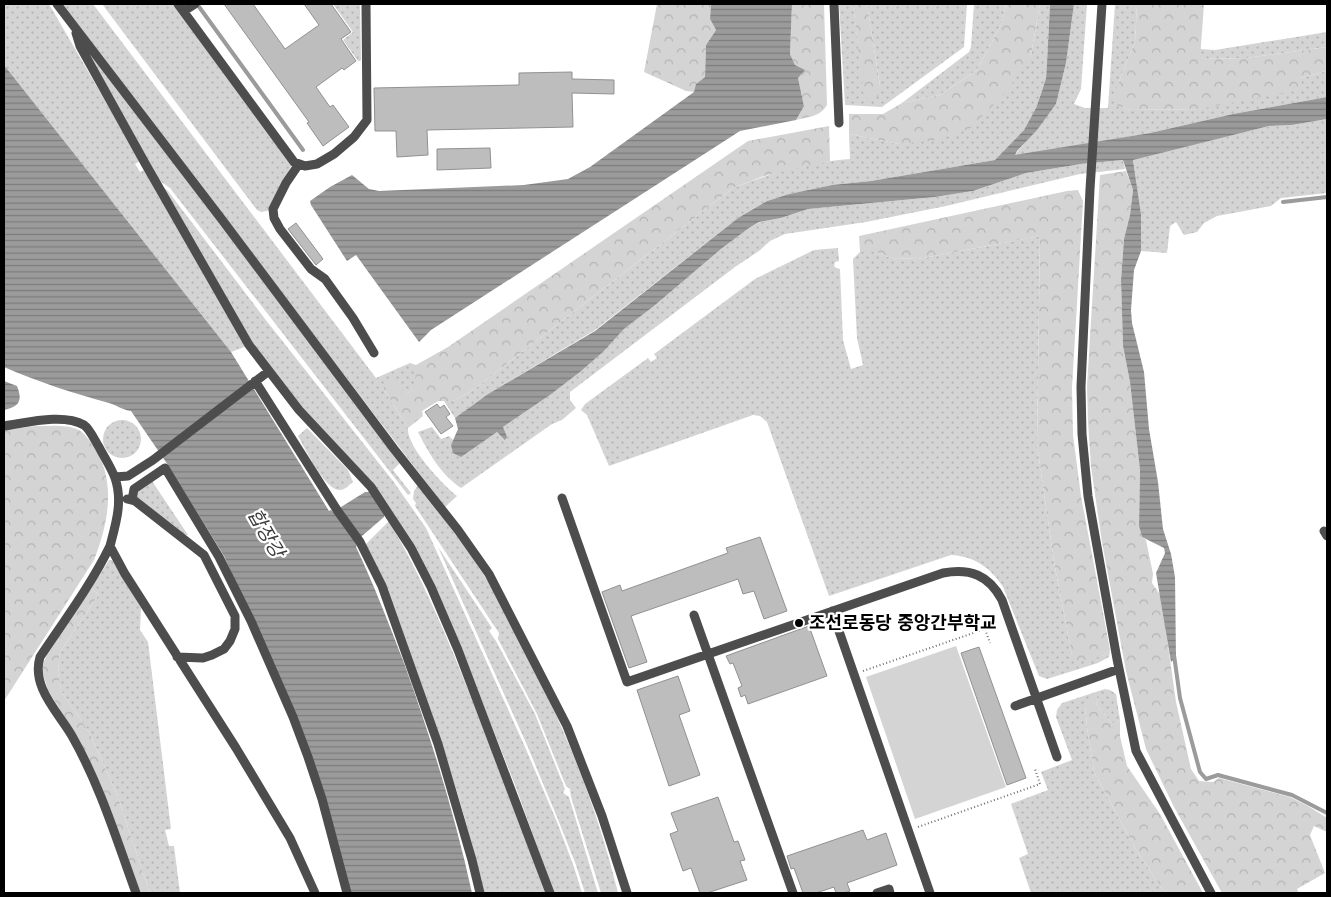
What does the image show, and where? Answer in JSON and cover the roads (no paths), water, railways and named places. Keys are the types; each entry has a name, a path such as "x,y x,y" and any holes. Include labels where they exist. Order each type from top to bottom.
{"street":[{"path":"57,4 458,530 489,574 567,726 602,816 627,893"},
{"path":"194,4 181,8 294,162 305,166 317,164 334,154 354,136 367,120 366,4"},
{"path":"834,4 839,123"},
{"path":"1102,4 1090,189 1081,387 1082,434 1088,496 1119,669 1136,751 1211,893"},
{"path":"75,29 80,46 249,345 299,410 371,487 411,548 432,588 458,650 550,893"},
{"path":"299,164 277,200 273,209 274,218 280,229 311,269 325,279 353,318 374,352"},
{"path":"115,477 128,476 153,460 269,371"},
{"path":"254,382 337,510 360,542 382,586 438,744 480,893"},
{"path":"4,426 43,420 66,420 85,426 115,477 119,496 119,509 110,546 102,562 40,657 37,666 40,684 72,737 92,776 136,893"},
{"path":"132,500 134,489 165,468 219,557 240,598 293,717 322,799 346,893"},
{"path":"119,496 132,500 204,555 235,616"},
{"path":"562,498 627,682 943,573 956,570 966,571 988,581 996,589 1002,600 1057,757"},
{"path":"110,546 125,574 236,748 290,838 315,893"},
{"path":"204,555 219,557"},
{"path":"177,656 202,658 224,649 235,629 235,616 240,598"},
{"path":"832,611 930,893"},
{"path":"694,615 793,893"},
{"path":"1015,706 1119,669"},
{"path":"877,893 889,889 890,893"}],"water":[{"path":"711,4 792,4 790,54 795,65 805,70 798,78 804,106 796,120 740,131 431,330 419,342 356,255 347,261 311,205 310,201 352,175 369,189 379,191 524,185 568,179 590,167 694,92 696,84 705,77 706,45 716,30 710,19"},
{"path":"1050,4 1074,4 1066,63 1056,104 1015,155 1150,133 1233,114 1327,97 1327,119 1292,125 1269,126 1133,160 1141,214 1141,251 1134,270 1131,310 1132,323 1144,372 1149,429 1158,482 1163,529 1171,554 1175,577 1176,658 1171,662 1156,573 1165,553 1164,548 1142,537 1139,526 1140,470 1130,382 1123,346 1121,280 1124,239 1130,215 1133,190 1123,160 1081,164 1026,173 973,191 935,197 808,209 781,218 759,222 721,249 624,329 603,352 580,372 503,427 507,437 505,440 497,432 461,457 453,453 451,445 458,429 455,418 488,394 595,331 738,218 767,201 789,194 832,185 871,181 995,160 1024,130 1036,108 1042,91 1046,78"},
{"name":"합장강","path":"4,65 231,352 329,511 333,512 365,492 371,492 385,512 384,517 355,542 356,547 393,634 424,720 442,777 472,893 349,893 289,700 224,556 168,465 131,411 4,367"},
{"path":"4,381 17,386 20,396 16,405 4,410"}],"waterway":[{"path":"197,4 303,150"},
{"path":"1283,202 1327,197"},
{"path":"1174,655 1180,698 1200,772 1206,779 1218,775 1292,795 1327,813"}],"place":[{"name":"조선로동당 중앙간부학교","path":"799,623"}]}
